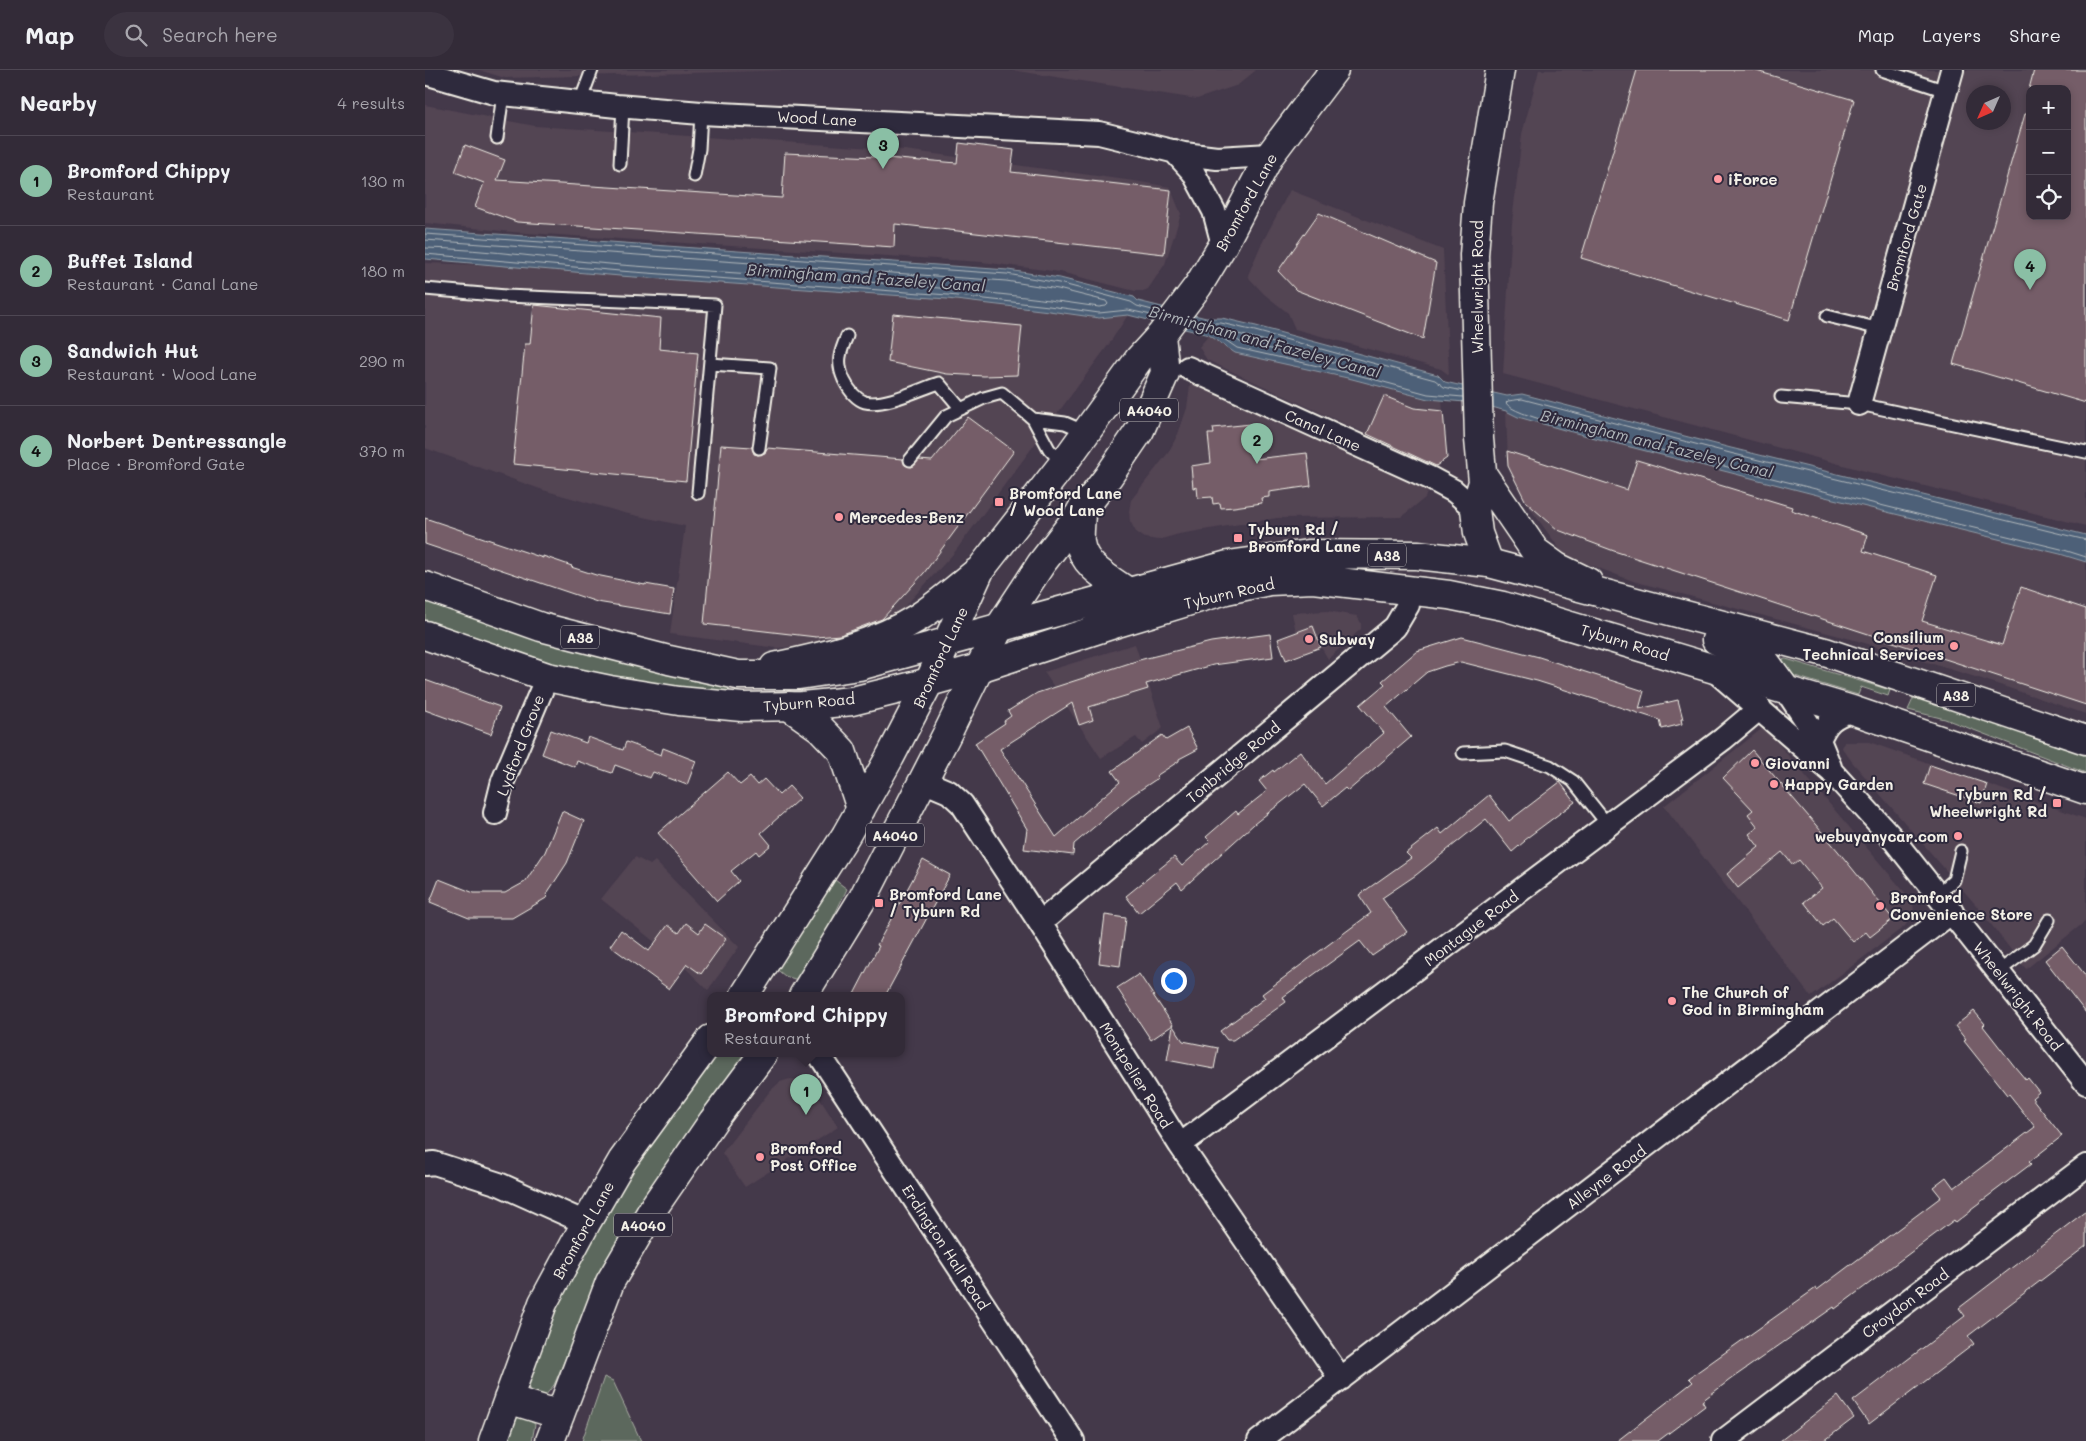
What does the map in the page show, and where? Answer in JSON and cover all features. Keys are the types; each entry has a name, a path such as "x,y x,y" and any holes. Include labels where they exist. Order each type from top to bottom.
{"main road":[{"name":"Bromford Lane","path":"751,992 861,809 929,682 980,570 1063,464 1139,359 1161,335 1198,286 1223,245 1270,156 1334,70"},
{"name":"Wheelwright Road","path":"1500,70 1477,212 1474,255 1479,439 1483,475 1483,482 1475,509 1478,533 1489,563 1507,587 1638,632 1676,658"},
{"name":"A4040","path":"805,992 863,898 999,628 1140,430 1177,371 1161,335"},
{"name":"Wheelwright Road","path":"1483,475 1535,551 1557,568 1626,599"},
{"path":"1081,511 1080,542 1082,552 1091,565 1128,592"},
{"name":"Tyburn Road","path":"425,586 541,627 669,660 739,675 799,675 859,666 1228,565 1308,554 1417,555 1489,563 1825,652 2086,740"},
{"path":"739,675 809,660 895,630 919,616 980,570"},
{"name":"Tyburn Road","path":"425,635 547,677 610,690 679,701 741,707 789,706 852,701 979,668 1207,596 1269,581 1313,579 1449,595 1503,606 1852,710 2086,790"},
{"path":"1626,599 1676,626 1761,656 1786,690"},
{"path":"789,706 820,728 842,751 861,809"},
{"name":"Bromford Lane","path":"493,1441 543,1303 586,1223 622,1161 707,1044"},
{"name":"A4040","path":"550,1441 611,1282 654,1207 713,1121 761,1057"},
{"path":"508,1399 560,1415"}],"street":[{"name":"Wood Lane","path":"425,73 494,93 580,102 701,112 1099,133 1174,151 1217,158 1270,156"},
{"name":"Bromford Gate","path":"1859,404 1949,80"},
{"path":"1174,151 1193,172 1214,212 1223,245"},
{"name":"Canal Lane","path":"1177,371 1430,478 1454,491 1475,509"},
{"name":"Tonbridge Road","path":"1040,922 1395,627 1408,605 1407,590"},
{"name":"Wheelwright Road","path":"1709,667 1760,708 1832,772 1894,840 2086,1083"},
{"name":"Lydford Grove","path":"495,814 503,781 547,677"},
{"name":"Wheelwright Road","path":"1786,690 1819,740 1832,772"},
{"name":"Montague Road","path":"1180,1145 1723,739 1760,708"},
{"path":"1819,740 1824,727 1835,716 1852,710"},
{"name":"Montpelier Road","path":"923,781 949,792 962,804 1040,922 1180,1145 1341,1380"},
{"name":"Alleyne Road","path":"1259,1441 1952,912"},
{"name":"Erdington Hall Road","path":"821,1057 1073,1441"},
{"path":"425,1164 434,1163 499,1184 586,1223"},
{"name":"Croydon Road","path":"1723,1441 2086,1166"}],"lane":[{"path":"580,102 592,70"},
{"path":"1882,70 1949,80"},
{"path":"497,138 503,94"},
{"path":"620,164 623,106"},
{"path":"695,176 699,150 701,112"},
{"path":"425,289 506,296 715,306 698,492"},
{"path":"1827,316 1880,329"},
{"path":"847,336 839,354 841,373 849,390 863,402 878,403 939,383 961,409"},
{"path":"710,364 770,368 759,448"},
{"path":"910,460 946,416 984,398 1003,393 1033,419 1049,449 1063,464"},
{"path":"1781,397 1859,404 2086,452"},
{"path":"1033,419 1065,422 1087,432"},
{"path":"1463,754 1505,751 1550,766 1573,781 1608,825"},
{"path":"1938,894 1954,880 1961,851"},
{"path":"1999,971 2034,945 2049,920"}],"shaded area":[{"path":"479,70 800,70 505,78"},
{"path":"1011,70 1256,70 1238,85 1197,99"},
{"path":"1539,70 2086,70 2086,526 1880,475 1503,374 1512,223 1522,134"},
{"path":"425,105 535,126 905,150 1134,181 1170,187 1181,214 1165,264 1148,289 1143,291 1135,291 1060,272 982,262 512,232 425,223"},
{"path":"1290,190 1443,250 1449,375 1441,369 1295,329 1288,313 1264,294 1250,279 1248,275 1260,247"},
{"path":"425,263 513,266 620,276 947,299 1099,318 1128,315 1109,344 954,553 897,615 864,634 826,644 777,648 670,634 685,526 624,513 543,490 425,448"},
{"path":"1209,335 1235,353 1352,379 1428,399 1442,400 1447,457 1436,466 1207,360 1199,347"},
{"path":"1194,381 1423,481 1428,490 1425,498 1401,517 1277,518 1179,534 1158,540 1145,538 1136,532 1130,521 1131,500 1168,453 1178,434 1187,408 1190,385"},
{"path":"1506,411 1518,417 2086,562 2086,714 1985,680 1858,641 1633,581 1564,555 1529,507 1508,466"},
{"path":"1327,611 1357,616 1361,623 1361,629 1328,659 1321,647 1304,653 1296,632 1292,613"},
{"path":"1135,644 1163,728 1142,744 1136,737 1101,758 1044,672"},
{"path":"1764,727 1913,902 1914,912 1905,926 1811,997 1664,806"},
{"path":"1844,742 1869,742 2086,819 2086,921 2026,969 1975,904 1853,763 1842,748"},
{"path":"635,857 650,865 655,861 739,947 708,990 677,960 601,899"},
{"path":"790,1079 805,1081 816,1093 838,1127 745,1187 722,1153 770,1091 780,1082"}],"green space":[{"path":"425,599 627,663 730,686 729,694 599,677 504,650 425,623"},
{"path":"1786,659 1890,690 1888,696 1861,687 1858,695 1785,673 1778,660"},
{"path":"1914,697 1947,705 2086,750 2086,773 1945,719 1908,710"},
{"path":"835,880 847,889 812,961 798,980 785,976 775,968 778,957"},
{"path":"711,1057 744,1057 688,1132 642,1202 585,1313 554,1385 545,1396 534,1393 526,1386 551,1311 619,1181"},
{"path":"604,1377 613,1381 641,1441 582,1441"},
{"path":"513,1417 522,1417 535,1424 532,1441 501,1441"}],"water":[{"name":"Birmingham and Fazeley Canal","path":"425,229 1008,270 1060,278 1134,297 1138,301 1206,318 1222,318 1256,326 1438,375 1445,382 1507,396 1522,394 1731,448 2086,535 2086,562 1568,431 1478,403 1428,399 1352,379 1235,353 1209,335 1128,315 1099,318 947,299 620,276 425,259"}],"building":[{"name":"iForce","path":"1637,70 1753,70 1854,100 1789,320 1581,258"},
{"path":"2034,70 2086,70 2086,403 1953,364 2025,114 2026,220 2071,220 2071,85 2030,85"},
{"path":"959,143 1014,150 1011,172 1171,190 1164,254 895,224 894,247 517,222 475,207 484,183 455,172 465,145 505,160 497,180 782,198 785,153 957,163"},
{"path":"1319,213 1436,263 1423,339 1296,290 1278,271"},
{"path":"534,305 661,318 659,349 698,353 686,481 513,464 525,344 530,344"},
{"path":"893,314 1022,326 1017,375 947,374 888,362"},
{"path":"1384,396 1414,408 1443,411 1447,458 1436,466 1367,434"},
{"name":"Mercedes-Benz","path":"968,417 1014,451 924,573 882,619 840,635 816,637 704,624 721,445 752,447 754,454 758,455 765,453 767,448 903,459 905,465 912,467 919,460 932,461"},
{"path":"1251,424 1255,459 1307,453 1311,486 1269,492 1269,497 1261,498 1262,503 1234,507 1221,508 1220,503 1213,504 1212,497 1198,498 1197,487 1193,488 1191,466 1211,463 1208,434 1214,434 1213,428"},
{"path":"1507,451 1627,490 1637,460 1792,507 1791,510 1868,535 1863,551 1937,575 1922,621 2002,645 2021,587 2086,609 2086,705 1614,551 1558,530 1526,502 1508,466"},
{"path":"425,518 596,575 674,589 670,614 597,602 425,544"},
{"path":"1313,626 1321,647 1286,660 1278,639"},
{"path":"1270,634 1273,657 1213,665 1146,684 1148,689 1089,707 1093,720 1079,725 1072,703 1000,749 1056,837 1120,782 1112,771 1162,735 1166,740 1187,728 1198,749 1179,759 1179,761 1156,776 1158,778 1131,796 1074,844 1073,855 1024,849 1027,829 975,743 1005,723 1004,721 1011,716 1008,711 1037,693 1139,660 1211,642"},
{"path":"1462,637 1539,657 1644,691 1639,709 1678,700 1683,719 1681,719 1682,724 1662,729 1660,720 1537,681 1461,662 1427,672 1386,707 1411,737 1348,791 1345,788 1323,806 1305,784 1254,824 1182,889 1177,882 1139,913 1126,896 1174,857 1182,866 1210,841 1206,837 1236,811 1238,814 1267,791 1259,781 1273,770 1274,772 1300,751 1325,784 1384,733 1360,705 1385,684 1382,681 1417,651"},
{"path":"425,680 500,707 491,734 425,710"},
{"path":"551,730 586,743 588,737 623,750 626,742 661,755 663,748 696,761 687,785 653,772 650,778 615,765 612,773 577,761 575,767 542,754"},
{"path":"1752,750 1893,919 1870,937 1866,932 1853,942 1833,918 1823,926 1804,902 1822,888 1799,860 1793,865 1782,852 1738,888 1727,874 1759,847 1749,834 1758,827 1748,814 1753,810 1723,778"},
{"path":"1930,765 1987,784 1981,803 1924,784"},
{"path":"728,772 740,785 750,777 757,785 764,779 779,795 789,786 800,798 761,833 771,845 759,855 756,851 731,871 739,881 717,901 658,833"},
{"path":"1560,782 1575,802 1524,840 1512,852 1486,819 1416,875 1382,898 1407,932 1372,956 1360,941 1283,997 1286,1002 1233,1040 1227,1040 1220,1031 1265,998 1262,994 1371,913 1359,895 1411,858 1406,853 1438,828 1442,834 1489,795 1509,821"},
{"path":"562,811 584,821 567,863 546,895 548,897 512,918 469,918 430,902 439,879 474,893 505,893 525,882 545,852"},
{"path":"923,860 950,875 887,992 855,992 879,946 877,945"},
{"path":"1105,915 1126,918 1120,966 1099,963"},
{"path":"686,923 699,933 705,924 726,939 701,974 687,964 669,989 610,946 621,930 649,951 668,925 679,933"},
{"path":"2062,946 2086,976 2086,1013 2045,960"},
{"path":"1139,974 1173,1025 1151,1040 1117,988"},
{"path":"1974,1011 1985,1024 1983,1026 2015,1067 2026,1080 2028,1078 2039,1092 2032,1098 2062,1136 2029,1162 2031,1164 1971,1209 1956,1223 1954,1220 1835,1309 1834,1307 1731,1379 1702,1401 1705,1406 1658,1441 1617,1441 1693,1382 1689,1378 1816,1288 1817,1290 1941,1197 1933,1187 1946,1177 1954,1188 2035,1127 1964,1041 1966,1040 1955,1026"},
{"path":"1173,1026 1183,1041 1218,1048 1214,1069 1167,1060"},
{"path":"2086,1211 2086,1246 1968,1336 1974,1344 1869,1424 1853,1401 1965,1316 1959,1308"},
{"path":"1838,1396 1854,1418 1824,1441 1780,1441"}],"place":[{"name":"Sandwich Hut","path":"883,169"},
{"name":"iForce","path":"1718,179"},
{"name":"Norbert Dentressangle","path":"2030,290"},
{"name":"Buffet Island","path":"1257,464"},
{"name":"Bromford Lane / Wood Lane","path":"999,502"},
{"name":"Mercedes-Benz","path":"839,517"},
{"name":"Tyburn Rd / Bromford Lane","path":"1238,538"},
{"name":"Subway","path":"1309,639"},
{"name":"Consilium Technical Services","path":"1954,646"},
{"name":"Giovanni","path":"1755,763"},
{"name":"Happy Garden","path":"1774,784"},
{"name":"Tyburn Rd / Wheelwright Rd","path":"2057,803"},
{"name":"webuyanycar.com","path":"1958,836"},
{"name":"Bromford Lane / Tyburn Rd","path":"879,903"},
{"name":"Bromford Convenience Store","path":"1880,906"},
{"name":"The Church of God in Birmingham","path":"1672,1001"},
{"name":"Bromford Chippy","path":"806,1115"},
{"name":"Bromford Post Office","path":"760,1157"}]}
